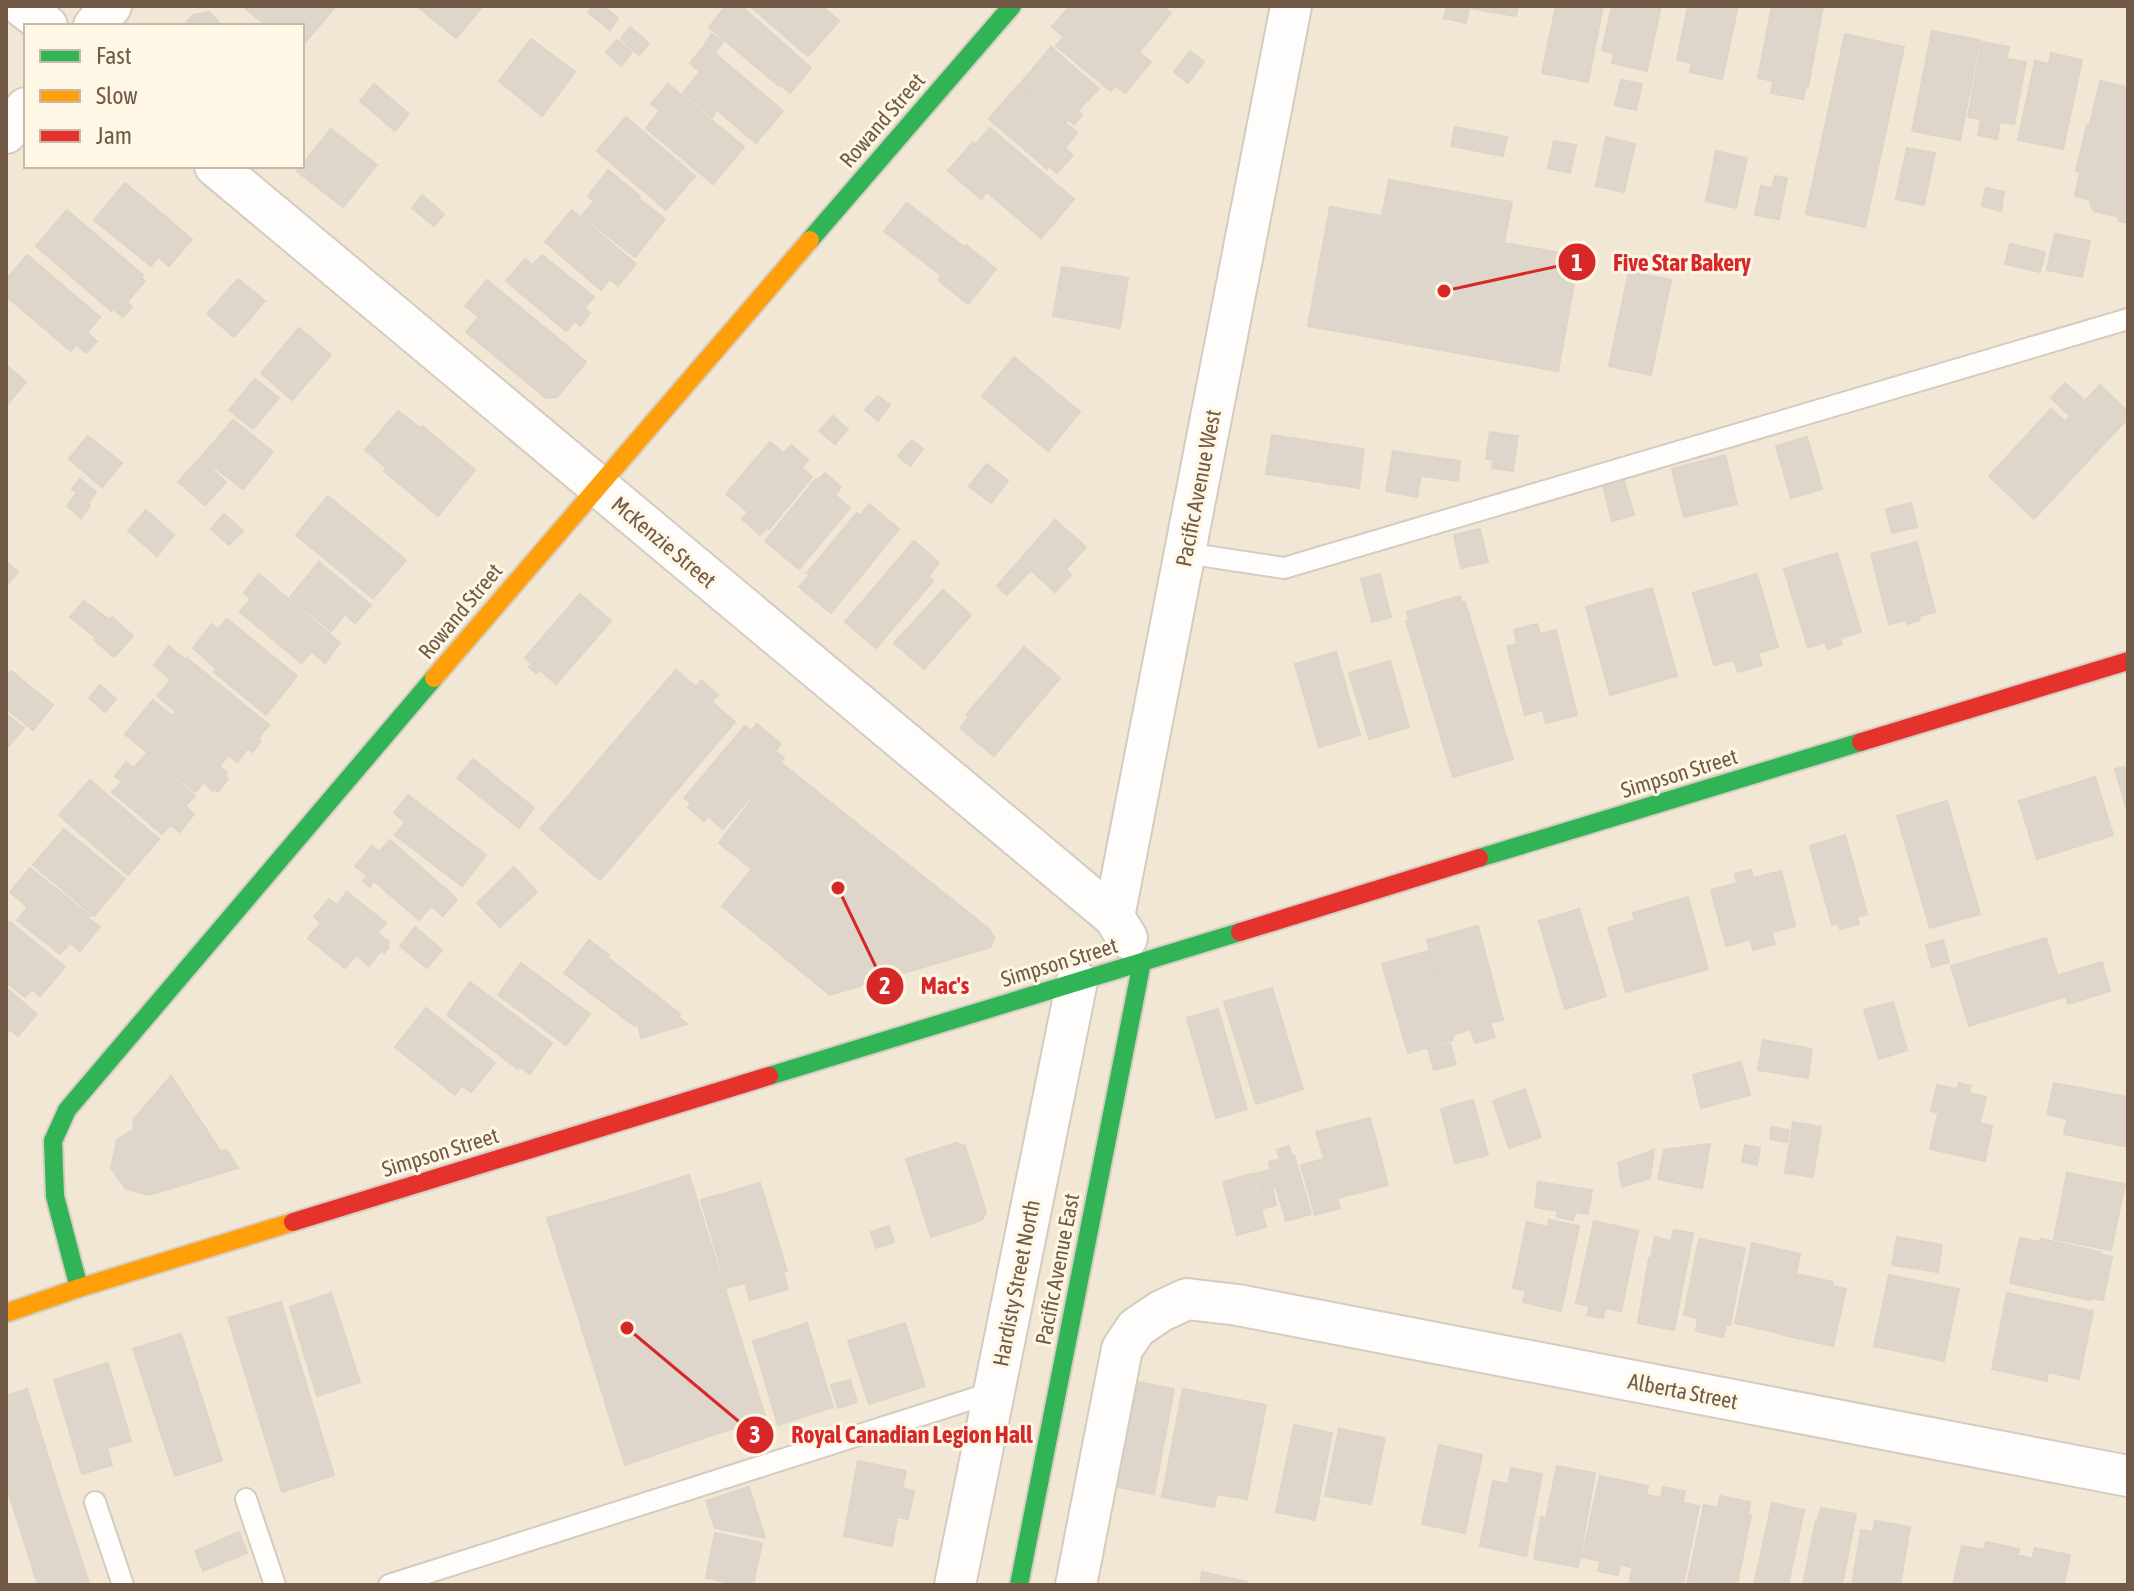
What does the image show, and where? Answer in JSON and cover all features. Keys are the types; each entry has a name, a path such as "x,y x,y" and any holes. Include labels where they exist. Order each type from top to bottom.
{"street":[{"path":"22,6 44,24"},
{"path":"96,24 111,6"},
{"name":"Rowand Street","path":"79,1288 55,1196 53,1141 67,1110 1012,6"},
{"name":"Pacific Avenue West","path":"1114,917 1291,6"},
{"path":"6,133 24,110"},
{"name":"McKenzie Street","path":"217,168 1114,917"},
{"name":"Simpson Street","path":"6,1313 1077,981 2128,661"},
{"path":"1114,917 1142,962"},
{"name":"Pacific Avenue East","path":"1019,1585 1142,962"},
{"name":"Hardisty Street North","path":"955,1585 1077,981"},
{"name":"Alberta Street","path":"1076,1585 1122,1349 1136,1328 1161,1311 1187,1299 1238,1305 2128,1476"}],"lane":[{"path":"1185,553 1284,568 2128,319"},
{"path":"389,1585 994,1392"},
{"path":"246,1499 275,1585"},
{"path":"95,1502 123,1585"}],"shaded area":[{"path":"6,6 2128,6 2128,1585 6,1585"}],"building":[{"path":"243,6 336,6 304,44 304,24 265,24"},
{"path":"417,6 483,6 456,38"},
{"path":"593,6 603,6 618,18 610,30 588,12"},
{"path":"726,6 741,6 811,68 790,93 709,27"},
{"path":"750,6 822,6 839,21 808,56"},
{"path":"1070,6 1083,6 1151,62 1125,93 1115,85 1111,91 1056,46 1064,37 1052,27"},
{"path":"1085,6 1162,6 1171,13 1140,51"},
{"path":"1447,6 1518,6 1516,16 1469,8 1466,23 1444,18"},
{"path":"1556,6 1603,6 1588,82 1542,73"},
{"path":"1612,6 1661,6 1647,71 1612,63 1614,53 1602,50"},
{"path":"1688,6 1738,6 1722,79 1690,72 1692,63 1677,60"},
{"path":"1772,6 1823,7 1803,99 1771,93 1773,81 1758,78"},
{"path":"209,12 221,24 186,24 193,15"},
{"path":"630,27 649,43 639,55 621,39"},
{"path":"1932,31 1980,40 1960,140 1912,131"},
{"path":"712,34 723,42 716,51 705,43"},
{"path":"1845,34 1904,47 1865,227 1806,214"},
{"path":"531,39 575,72 542,116 499,81"},
{"path":"617,40 632,52 621,66 606,52"},
{"path":"1982,42 2009,47 2006,59 2026,62 2014,124 2000,122 1997,139 1978,135 1981,119 1968,117"},
{"path":"705,45 783,111 756,143 717,110 712,117 683,93 700,72 690,63"},
{"path":"1051,47 1099,89 1077,111 1082,115 1074,124 1068,119 1066,122 1021,83"},
{"path":"1190,51 1204,62 1188,83 1174,72"},
{"path":"2051,53 2082,60 2063,149 2018,140 2035,61 2049,64"},
{"path":"1621,80 1642,84 1636,110 1615,105"},
{"path":"2100,81 2128,87 2128,223 2118,221 2119,217 2094,211 2091,200 2075,196 2080,172 2076,171"},
{"path":"374,84 409,114 395,131 360,101"},
{"path":"668,84 744,147 713,184 646,128 660,111 651,104"},
{"path":"1019,84 1077,133 1065,148 1073,155 1057,173 1049,166 1047,169 989,119"},
{"path":"626,117 695,176 666,210 597,151"},
{"path":"1455,127 1507,137 1503,156 1451,146"},
{"path":"990,128 1074,199 1041,238 987,192 981,199 948,171"},
{"path":"331,129 377,165 343,207 297,171 304,168 304,162"},
{"path":"1606,137 1635,144 1624,192 1596,186"},
{"path":"1554,141 1576,145 1570,173 1548,168"},
{"path":"1907,148 1935,153 1924,205 1896,199"},
{"path":"1716,151 1747,158 1736,208 1706,201"},
{"path":"608,170 665,219 635,257 582,216 594,201 588,196"},
{"path":"1775,176 1787,178 1779,219 1755,215 1761,186 1772,188"},
{"path":"1389,180 1512,202 1504,243 1579,256 1558,371 1308,326 1330,207 1382,216"},
{"path":"125,183 192,239 169,266 158,257 151,266 94,220"},
{"path":"1986,188 2004,192 2001,211 1982,206"},
{"path":"422,195 444,214 434,226 412,208"},
{"path":"907,203 996,269 968,304 938,280 942,276 884,231"},
{"path":"67,210 143,275 141,277 145,281 127,302 132,307 123,317 113,309 111,311 36,246"},
{"path":"572,210 636,264 618,286 610,279 601,290 545,242"},
{"path":"2055,234 2090,241 2082,277 2047,270"},
{"path":"2010,244 2045,252 2040,272 2005,264"},
{"path":"27,255 100,317 87,333 97,341 86,353 76,344 71,351 6,296 6,280"},
{"path":"542,255 594,297 584,308 590,313 580,326 575,321 566,331 506,281 525,259 533,265"},
{"path":"1062,267 1128,278 1120,328 1053,316"},
{"path":"1629,271 1671,280 1651,375 1609,366"},
{"path":"238,279 265,301 234,337 207,314"},
{"path":"487,280 586,362 557,397 546,398 466,332 479,317 465,306"},
{"path":"299,328 331,355 292,400 261,373"},
{"path":"1014,357 1080,412 1048,451 982,396"},
{"path":"6,365 26,382 6,406"},
{"path":"255,379 279,398 253,429 229,410"},
{"path":"2065,383 2083,399 2069,415 2051,398"},
{"path":"2100,385 2128,412 2128,418 2097,451 2065,422"},
{"path":"878,396 890,405 878,421 865,410"},
{"path":"2051,409 2097,451 2034,519 1989,476"},
{"path":"398,411 420,428 422,426 475,470 438,516 384,471 387,468 365,450"},
{"path":"833,416 848,429 835,444 819,431"},
{"path":"233,420 273,452 243,489 201,457"},
{"path":"1490,432 1518,436 1513,471 1492,468 1494,460 1486,459"},
{"path":"1272,435 1364,449 1359,488 1266,474"},
{"path":"88,436 122,463 102,487 69,459"},
{"path":"1807,437 1822,489 1791,498 1776,446"},
{"path":"912,440 923,449 910,466 898,456"},
{"path":"770,442 784,453 791,445 808,460 802,468 812,477 769,529 767,527 760,535 742,519 748,512 726,494"},
{"path":"1393,451 1424,456 1417,497 1386,491"},
{"path":"1725,455 1737,504 1684,517 1672,469"},
{"path":"1426,456 1460,461 1458,481 1423,476"},
{"path":"200,458 226,482 205,505 178,482"},
{"path":"987,464 1008,481 991,503 969,486"},
{"path":"825,473 841,487 835,495 850,508 799,569 765,541 816,479"},
{"path":"80,479 96,492 89,502 72,489"},
{"path":"1624,481 1634,515 1612,521 1603,487"},
{"path":"76,494 90,506 81,518 67,506"},
{"path":"328,496 406,560 373,598 296,535"},
{"path":"1911,503 1917,527 1892,533 1886,509"},
{"path":"869,504 899,529 831,613 799,587 857,513 860,516"},
{"path":"146,510 174,535 157,556 128,531"},
{"path":"224,514 243,531 229,545 211,529"},
{"path":"1055,520 1086,547 1066,569 1071,575 1055,592 1031,570 1007,595 997,586"},
{"path":"1480,529 1488,562 1461,568 1454,535"},
{"path":"914,541 939,563 928,577 933,581 876,648 845,622"},
{"path":"1917,542 1935,612 1919,616 1920,620 1907,624 1906,620 1889,624 1871,554"},
{"path":"1837,553 1861,632 1840,638 1842,644 1828,649 1825,642 1808,648 1784,569"},
{"path":"6,562 18,572 6,586"},
{"path":"319,562 371,605 355,623 345,614 331,631 290,597"},
{"path":"259,574 340,643 325,663 312,652 301,663 240,612 251,599 244,593"},
{"path":"1380,574 1391,617 1372,622 1361,579"},
{"path":"1757,574 1778,647 1758,653 1762,665 1738,672 1734,660 1714,665 1693,593"},
{"path":"1652,588 1677,676 1610,695 1586,607"},
{"path":"943,590 971,615 924,669 894,643"},
{"path":"580,594 611,621 556,684 539,669 536,673 525,658"},
{"path":"1460,596 1462,603 1465,602 1513,759 1453,777 1406,621 1409,619 1407,612"},
{"path":"84,601 110,620 112,617 133,636 114,657 70,617"},
{"path":"227,619 297,676 266,715 214,672 217,669 193,648 212,624 218,630"},
{"path":"1537,624 1540,634 1556,630 1577,715 1546,723 1543,710 1525,715 1507,646 1517,644 1514,630"},
{"path":"169,646 269,725 252,752 248,748 237,762 157,696 171,680 154,665"},
{"path":"1024,647 1060,678 994,756 960,728 969,718 966,715"},
{"path":"1336,652 1360,735 1319,747 1295,664"},
{"path":"1390,661 1409,727 1369,739 1349,673"},
{"path":"676,670 696,687 701,680 718,695 712,702 735,722 600,880 540,829"},
{"path":"11,671 53,705 33,730 6,708 6,677"},
{"path":"100,685 116,699 105,712 89,698"},
{"path":"153,700 172,716 175,713 186,720 228,756 219,766 227,773 225,776 228,779 218,792 204,782 195,792 125,734"},
{"path":"6,714 24,728 6,749"},
{"path":"757,724 781,744 775,751 784,758 723,829 708,816 704,821 688,807 691,803 684,798 745,726 751,731"},
{"path":"146,754 195,796 185,806 194,814 180,832 171,825 162,834 112,792 122,782 115,776 126,762 134,768"},
{"path":"473,759 534,808 519,828 457,778"},
{"path":"780,762 989,929 994,937 991,947 830,995 722,906 752,869 719,843"},
{"path":"2128,766 2128,814 2115,769"},
{"path":"2095,777 2113,835 2037,859 2019,801"},
{"path":"90,780 159,839 128,875 59,815"},
{"path":"408,795 486,855 462,886 395,835 405,822 394,813"},
{"path":"1947,801 1980,914 1930,928 1897,816"},
{"path":"64,829 125,879 94,916 33,865"},
{"path":"1845,835 1867,914 1857,917 1859,924 1840,929 1839,923 1832,925 1810,846"},
{"path":"779,838 879,919 833,974 734,893"},
{"path":"390,840 457,899 443,916 431,906 419,920 374,881 370,887 363,881 368,876 355,866 372,846 379,852"},
{"path":"514,867 537,892 500,927 477,903"},
{"path":"30,868 100,927 80,951 70,943 60,954 17,920 28,907 10,892"},
{"path":"1751,870 1753,878 1781,871 1795,926 1772,932 1775,944 1753,950 1751,939 1726,946 1711,890 1737,883 1735,874"},
{"path":"347,892 386,923 377,933 389,942 389,947 384,953 381,951 369,966 356,955 345,968 308,938 321,923 314,917 329,899 337,905"},
{"path":"1688,897 1708,969 1626,992 1608,928 1635,920 1633,913"},
{"path":"1579,909 1606,996 1565,1009 1539,921"},
{"path":"10,922 65,967 40,996 32,989 25,997 6,982 6,926"},
{"path":"1478,926 1503,1020 1490,1023 1495,1037 1475,1043 1471,1029 1453,1035 1427,940"},
{"path":"415,927 442,950 427,968 400,946"},
{"path":"2046,938 2064,997 1969,1026 1951,966"},
{"path":"589,940 680,1014 678,1017 687,1024 641,1038 639,1027 564,973"},
{"path":"1943,940 1949,962 1932,967 1926,945"},
{"path":"1428,951 1453,1040 1408,1053 1382,964"},
{"path":"2102,962 2110,991 2068,1004 2059,975"},
{"path":"521,963 590,1014 566,1045 498,995"},
{"path":"470,982 552,1043 530,1074 519,1066 518,1069 447,1015"},
{"path":"6,988 37,1014 18,1036 10,1029 6,1034"},
{"path":"1272,988 1303,1089 1256,1104 1224,1002"},
{"path":"1893,1002 1907,1050 1879,1059 1864,1010"},
{"path":"426,1008 495,1063 471,1092 462,1085 455,1095 395,1047"},
{"path":"1218,1009 1247,1109 1216,1118 1187,1018"},
{"path":"1763,1040 1812,1049 1808,1078 1758,1070"},
{"path":"1450,1044 1456,1064 1434,1070 1428,1049"},
{"path":"1741,1062 1750,1095 1701,1108 1693,1075"},
{"path":"171,1076 221,1152 226,1149 238,1168 149,1195 126,1189 111,1168 117,1140 134,1129 133,1120"},
{"path":"1959,1083 1971,1086 1969,1093 1986,1097 1980,1122 1931,1111 1937,1085 1957,1089"},
{"path":"2054,1083 2128,1097 2128,1147 2064,1134 2067,1119 2047,1114"},
{"path":"1525,1089 1541,1137 1509,1148 1493,1101"},
{"path":"1473,1100 1488,1155 1455,1163 1441,1109"},
{"path":"1938,1114 1992,1126 1985,1161 1930,1149"},
{"path":"1370,1118 1388,1185 1337,1198 1316,1132"},
{"path":"1793,1122 1821,1127 1813,1177 1785,1173"},
{"path":"1771,1127 1789,1130 1787,1142 1770,1139"},
{"path":"956,1143 965,1146 986,1212 982,1220 931,1237 906,1159"},
{"path":"1710,1144 1702,1188 1658,1179 1664,1150"},
{"path":"1745,1145 1760,1148 1757,1165 1742,1162"},
{"path":"1289,1146 1311,1214 1286,1221 1269,1162 1280,1159 1277,1150"},
{"path":"1654,1150 1650,1178 1622,1187 1618,1163"},
{"path":"1324,1159 1340,1208 1315,1215 1301,1165"},
{"path":"1270,1170 1275,1188 1260,1192 1254,1174"},
{"path":"2067,1173 2125,1184 2111,1250 2054,1239"},
{"path":"1252,1174 1258,1195 1273,1191 1276,1205 1261,1209 1266,1227 1237,1235 1223,1182"},
{"path":"689,1175 766,1419 706,1437 629,1194"},
{"path":"1538,1182 1592,1190 1588,1214 1575,1212 1573,1220 1557,1217 1558,1211 1535,1207"},
{"path":"760,1183 787,1271 783,1272 788,1289 750,1300 745,1283 727,1288 701,1200"},
{"path":"629,1194 706,1437 625,1465 547,1218"},
{"path":"1549,1220 1579,1226 1561,1311 1523,1302 1526,1291 1513,1288 1527,1222 1548,1227"},
{"path":"1594,1221 1638,1231 1621,1311 1605,1308 1603,1318 1587,1315 1590,1306 1576,1303"},
{"path":"889,1226 894,1242 876,1248 871,1232"},
{"path":"1674,1230 1693,1233 1674,1330 1638,1323 1655,1237 1671,1241"},
{"path":"1897,1237 1942,1245 1938,1272 1892,1265"},
{"path":"2020,1238 2040,1242 2041,1239 2112,1257 2103,1300 2010,1283"},
{"path":"1699,1239 1745,1248 1730,1325 1726,1324 1723,1337 1696,1331 1698,1318 1684,1315"},
{"path":"1752,1243 1800,1254 1783,1334 1735,1323"},
{"path":"1796,1274 1833,1282 1832,1286 1846,1289 1833,1346 1783,1335"},
{"path":"1889,1275 1959,1289 1944,1361 1874,1346"},
{"path":"331,1293 360,1382 317,1396 290,1307"},
{"path":"2007,1293 2093,1311 2079,1379 2048,1372 2047,1381 1992,1369"},
{"path":"281,1302 334,1475 282,1492 228,1318"},
{"path":"807,1323 833,1407 778,1425 753,1341"},
{"path":"905,1323 925,1386 869,1404 848,1341"},
{"path":"181,1334 222,1460 175,1476 133,1349"},
{"path":"108,1363 131,1441 107,1448 112,1465 82,1474 54,1380"},
{"path":"850,1380 857,1402 838,1408 831,1385"},
{"path":"1133,1381 1174,1389 1154,1494 1112,1486"},
{"path":"27,1389 57,1485 11,1500 6,1483 6,1396"},
{"path":"1183,1389 1266,1405 1247,1499 1217,1494 1214,1507 1162,1497"},
{"path":"1294,1425 1332,1433 1315,1520 1276,1512"},
{"path":"1339,1429 1385,1438 1371,1504 1325,1496"},
{"path":"1439,1445 1482,1455 1465,1533 1422,1524"},
{"path":"858,1461 906,1471 902,1488 914,1491 908,1519 897,1517 892,1546 844,1536"},
{"path":"1557,1466 1595,1473 1578,1567 1534,1559 1541,1517 1546,1518"},
{"path":"1511,1468 1542,1474 1526,1556 1480,1546 1493,1481 1508,1484"},
{"path":"1600,1476 1648,1486 1630,1567 1620,1564 1618,1575 1598,1571 1600,1561 1582,1557"},
{"path":"57,1485 89,1583 83,1585 38,1585 11,1500"},
{"path":"749,1487 765,1538 715,1528 706,1501"},
{"path":"1663,1487 1685,1491 1683,1503 1699,1506 1683,1585 1629,1585 1647,1495 1661,1498"},
{"path":"1720,1496 1750,1502 1748,1515 1751,1515 1737,1585 1687,1585 1704,1505 1718,1508"},
{"path":"1772,1503 1804,1510 1788,1585 1754,1585"},
{"path":"1821,1508 1856,1514 1842,1585 1803,1585"},
{"path":"1875,1521 1910,1527 1900,1585 1852,1585 1861,1530 1873,1532"},
{"path":"239,1532 247,1553 203,1571 195,1551"},
{"path":"715,1533 762,1543 753,1585 706,1578"},
{"path":"1986,1542 2019,1549 2011,1585 1953,1585 1962,1546 1984,1550"},
{"path":"2035,1548 2070,1555 2064,1585 2012,1585 2018,1555 2032,1559"},
{"path":"1202,1572 1247,1582 1247,1585 1200,1585"}],"traffic: fast":[{"path":"810,240 1012,6"},
{"path":"79,1288 55,1196 53,1141 67,1110 434,678"},
{"path":"1479,858 1861,742"},
{"path":"769,1076 1240,932"},
{"path":"1019,1585 1142,962"}],"traffic: slow":[{"path":"434,678 810,240"},
{"path":"6,1313 293,1222"}],"traffic: jam":[{"path":"1861,742 2128,661"},
{"path":"1240,932 1479,858"},
{"path":"293,1222 769,1076"}],"place":[{"name":"Five Star Bakery","path":"1444,291"},
{"name":"Mac's","path":"838,888"},
{"name":"Royal Canadian Legion Hall","path":"627,1328"}]}
